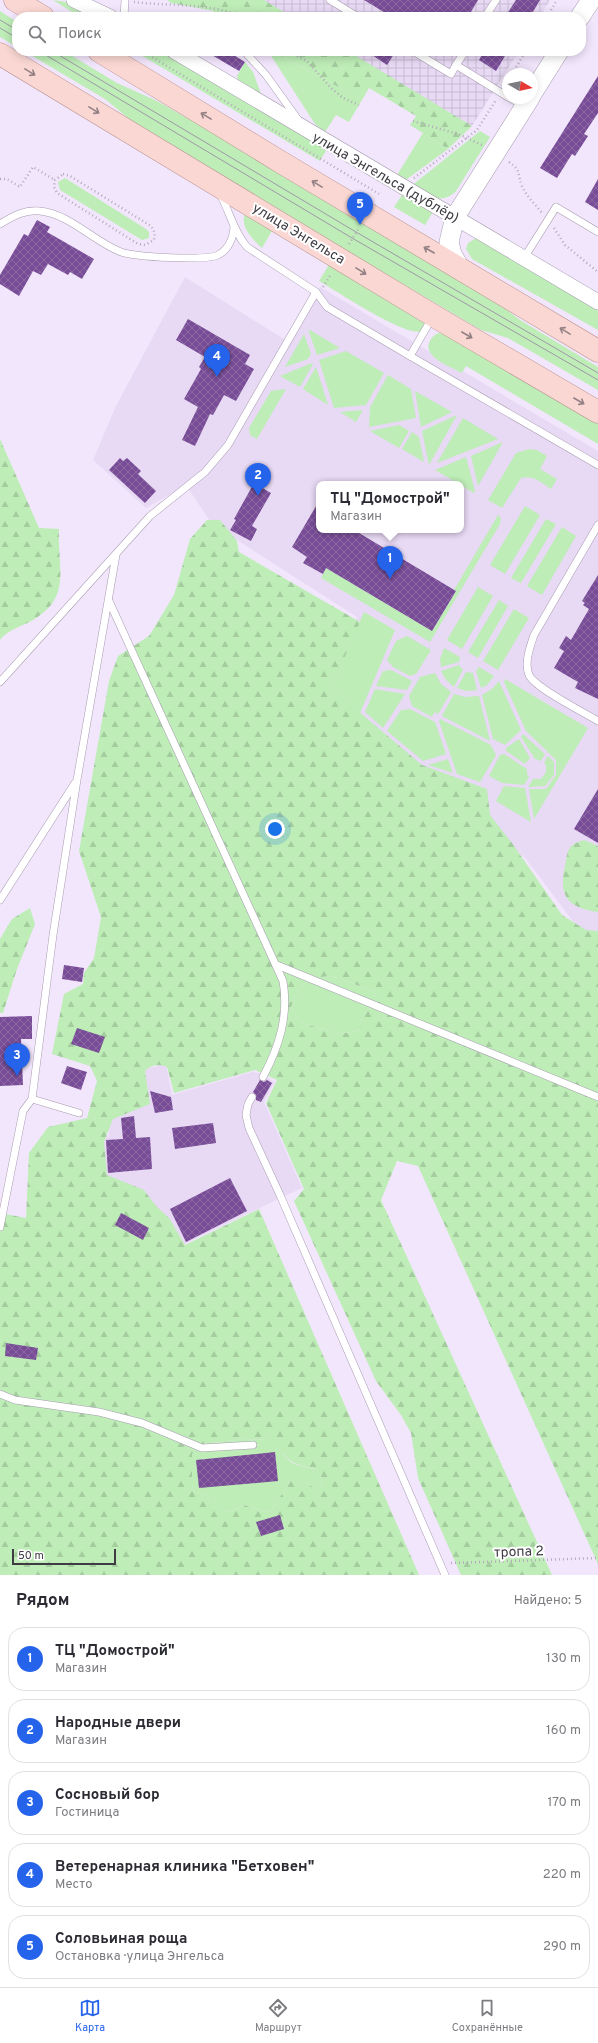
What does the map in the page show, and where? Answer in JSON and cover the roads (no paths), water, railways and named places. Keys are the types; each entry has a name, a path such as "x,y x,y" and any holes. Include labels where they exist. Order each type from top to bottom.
{"main road":[{"path":"15,0 35,12"},
{"name":"улица Энгельса","path":"0,54 434,316 598,412"},
{"path":"106,56 367,214 598,351"}],"street":[{"path":"74,0 99,12"},
{"path":"583,12 591,0"},
{"name":"улица Энгельса (дублёр)","path":"182,56 598,302"},
{"path":"538,78 555,56"},
{"path":"460,268 452,254 449,242 455,217 518,104"}],"lane":[{"path":"330,0 350,12"},
{"path":"488,12 496,0"},
{"path":"124,12 125,1"},
{"path":"248,56 266,76 306,130"},
{"path":"421,56 451,74 462,56"},
{"path":"456,65 502,93"},
{"path":"215,183 228,208 240,240 256,254 317,294 327,307 598,465"},
{"path":"524,258 556,207 598,232"},
{"path":"0,224 31,210 41,211 65,220 127,254 200,258 217,255 224,250 230,244 234,227"},
{"path":"0,682 150,516 205,472 228,445 317,294"},
{"path":"410,356 434,316"},
{"path":"598,525 534,635 528,656 529,674 539,686 598,721"},
{"path":"0,1227 23,1111 32,1099 53,935 77,780 116,555"},
{"path":"109,601 277,965 283,981 286,1011 280,1040 263,1077"},
{"path":"0,900 77,780"},
{"path":"277,965 598,1097"},
{"path":"252,1097 248,1104 246,1115 249,1128 280,1195 445,1575"},
{"path":"32,1099 79,1113"},
{"path":"0,1394 14,1400 98,1412 142,1423 202,1448 253,1445"}],"tram line":[{"path":"0,20 12,27"},
{"path":"0,28 12,35"},
{"path":"47,56 352,238 598,380"},
{"path":"60,56 356,232 598,373"}],"place":[{"name":"Соловьиная роща","path":"360,225"},
{"name":"Ветеренарная клиника \"Бетховен\"","path":"217,377"},
{"name":"Народные двери","path":"258,496"},
{"name":"ТЦ \"Домострой\"","path":"390,579"},
{"name":"Сосновый бор","path":"17,1076"}]}
